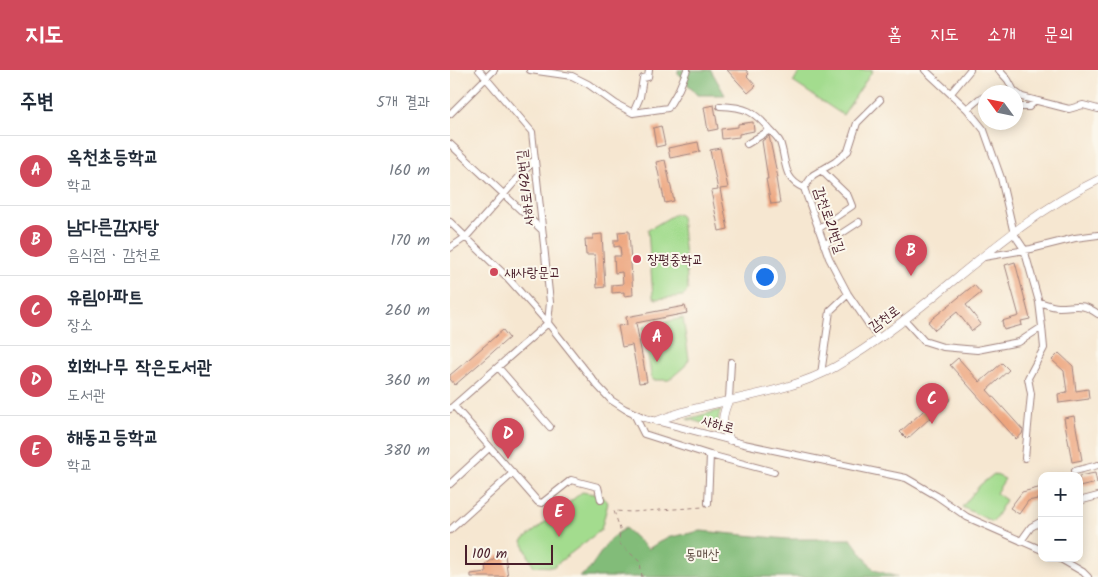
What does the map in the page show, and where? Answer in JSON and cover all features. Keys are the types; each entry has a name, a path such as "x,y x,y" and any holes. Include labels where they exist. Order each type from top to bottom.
{"main road":[{"name":"감천로","path":"657,421 677,413 766,391 821,374 878,338 1014,234 1062,200 1098,180"},
{"path":"729,399 722,420 730,440"}],"street":[{"name":"사하로142번길","path":"479,70 532,132 550,302 548,323"},
{"path":"450,114 494,70"},
{"path":"530,70 573,73 616,104 633,113 668,108 679,89 686,70"},
{"path":"633,113 640,97 643,78 648,78 648,70"},
{"path":"925,70 967,109 984,130 998,170 1014,234 1024,249 1039,302 1044,348 1028,378 1031,394 1025,458"},
{"path":"951,93 970,70"},
{"path":"999,70 1008,80 1014,91 1022,97 1033,99 1035,102 1069,109 1083,104 1098,109"},
{"name":"감천로21번길","path":"878,338 848,294 824,245 804,188 813,175 836,162 848,151 857,123 880,100"},
{"path":"967,109 978,100"},
{"path":"1023,107 1029,107 1035,102"},
{"path":"720,106 733,106 757,115 779,140 787,173 795,184 804,188"},
{"path":"747,144 770,130"},
{"path":"450,144 542,230"},
{"path":"450,248 466,237 502,194 535,159"},
{"path":"818,229 852,206 848,196 821,170"},
{"name":"사하로","path":"450,222 506,276 548,323 606,394 618,405 634,414 730,440 906,478 937,496 967,517 1038,548"},
{"path":"824,245 860,222"},
{"path":"984,257 1098,235"},
{"path":"821,374 830,311 848,294"},
{"path":"1039,302 1058,307 1074,305 1090,308 1098,314"},
{"path":"904,319 924,341 943,347 977,350 1020,342 1042,327"},
{"path":"548,323 452,408 538,502 542,503 571,480 598,487 601,500"},
{"path":"729,399 731,362"},
{"path":"498,367 550,427"},
{"path":"634,414 644,434 710,455 774,472"},
{"path":"450,484 490,448"},
{"path":"708,503 710,455"},
{"path":"1076,471 1098,465"},
{"path":"450,530 513,473"},
{"path":"1083,500 1098,496"},
{"path":"1021,541 1031,527 1038,523"},
{"path":"1065,562 1092,577"}],"path":[{"path":"642,577 640,562 619,543 620,529 614,511 632,512 702,508 708,503"}],"green space":[{"path":"678,70 711,70 725,95 697,95 678,73"},
{"path":"801,70 873,70 843,115 793,82"},
{"path":"675,214 681,215 688,290 683,296 656,299 653,297 648,230"},
{"path":"683,318 689,359 685,366 669,380 652,380 643,327"},
{"path":"721,410 718,419 721,428 687,419"},
{"path":"994,474 1005,479 996,493 1006,500 993,522 962,507 980,485"},
{"path":"582,492 600,495 608,503 601,530 553,567 533,566 522,541"},
{"name":"동매산","path":"625,528 648,549 666,538 701,531 787,539 851,539 874,570 898,577 579,577 588,571 610,539"}],"building":[{"path":"727,70 746,70 749,74 747,76 756,86 748,93"},
{"path":"714,105 718,129 708,131 704,107"},
{"path":"753,122 754,131 739,134 739,137 722,139 721,129 738,127 738,124"},
{"path":"661,126 665,145 656,147 653,128"},
{"path":"769,136 778,178 776,178 780,203 771,204 762,141"},
{"path":"698,142 700,152 670,158 668,148"},
{"path":"720,148 728,188 720,189 728,229 719,231 711,191 718,190 710,150"},
{"path":"665,160 674,201 665,203 656,162"},
{"path":"629,231 633,295 624,296 624,292 612,293 612,285 623,284 622,272 615,273 614,256 621,256 620,246 614,247 614,240 619,240 618,232"},
{"path":"602,234 605,287 597,288 595,255 586,255 585,239 593,239 593,235"},
{"path":"1015,262 1030,319 1021,321 1022,325 1004,330 1002,321 1019,316 1005,265"},
{"path":"974,285 981,293 966,305 981,324 972,331 957,312 935,330 928,322"},
{"path":"685,306 687,313 636,323 647,382 639,383 632,345 622,347 618,326 627,325 626,317"},
{"path":"503,330 509,338 455,385 450,379 450,375"},
{"path":"1059,353 1073,366 1076,391 1088,389 1089,399 1059,403 1058,394 1067,392 1064,371 1052,360"},
{"path":"958,358 980,382 1002,363 1009,370 987,390 1023,430 1022,434 1016,439 950,365"},
{"path":"944,392 951,399 907,439 900,432"},
{"path":"1074,416 1082,460 1072,462 1064,418"},
{"path":"1095,473 1097,483 1083,486 1083,475"},
{"path":"1038,488 1038,499 1028,501 1019,514 1010,508 1022,492"},
{"path":"505,555 508,577 471,577 471,574 486,572 485,565 497,556"}],"place":[{"name":"장평중학교","path":"637,259"},
{"name":"새사랑문고","path":"494,272"},
{"name":"남다른감자탕","path":"911,276"},
{"name":"옥천초등학교","path":"657,362"},
{"name":"유림아파트","path":"932,424"},
{"name":"회화나무 작은도서관","path":"508,459"},
{"name":"해동고등학교","path":"559,537"}]}
